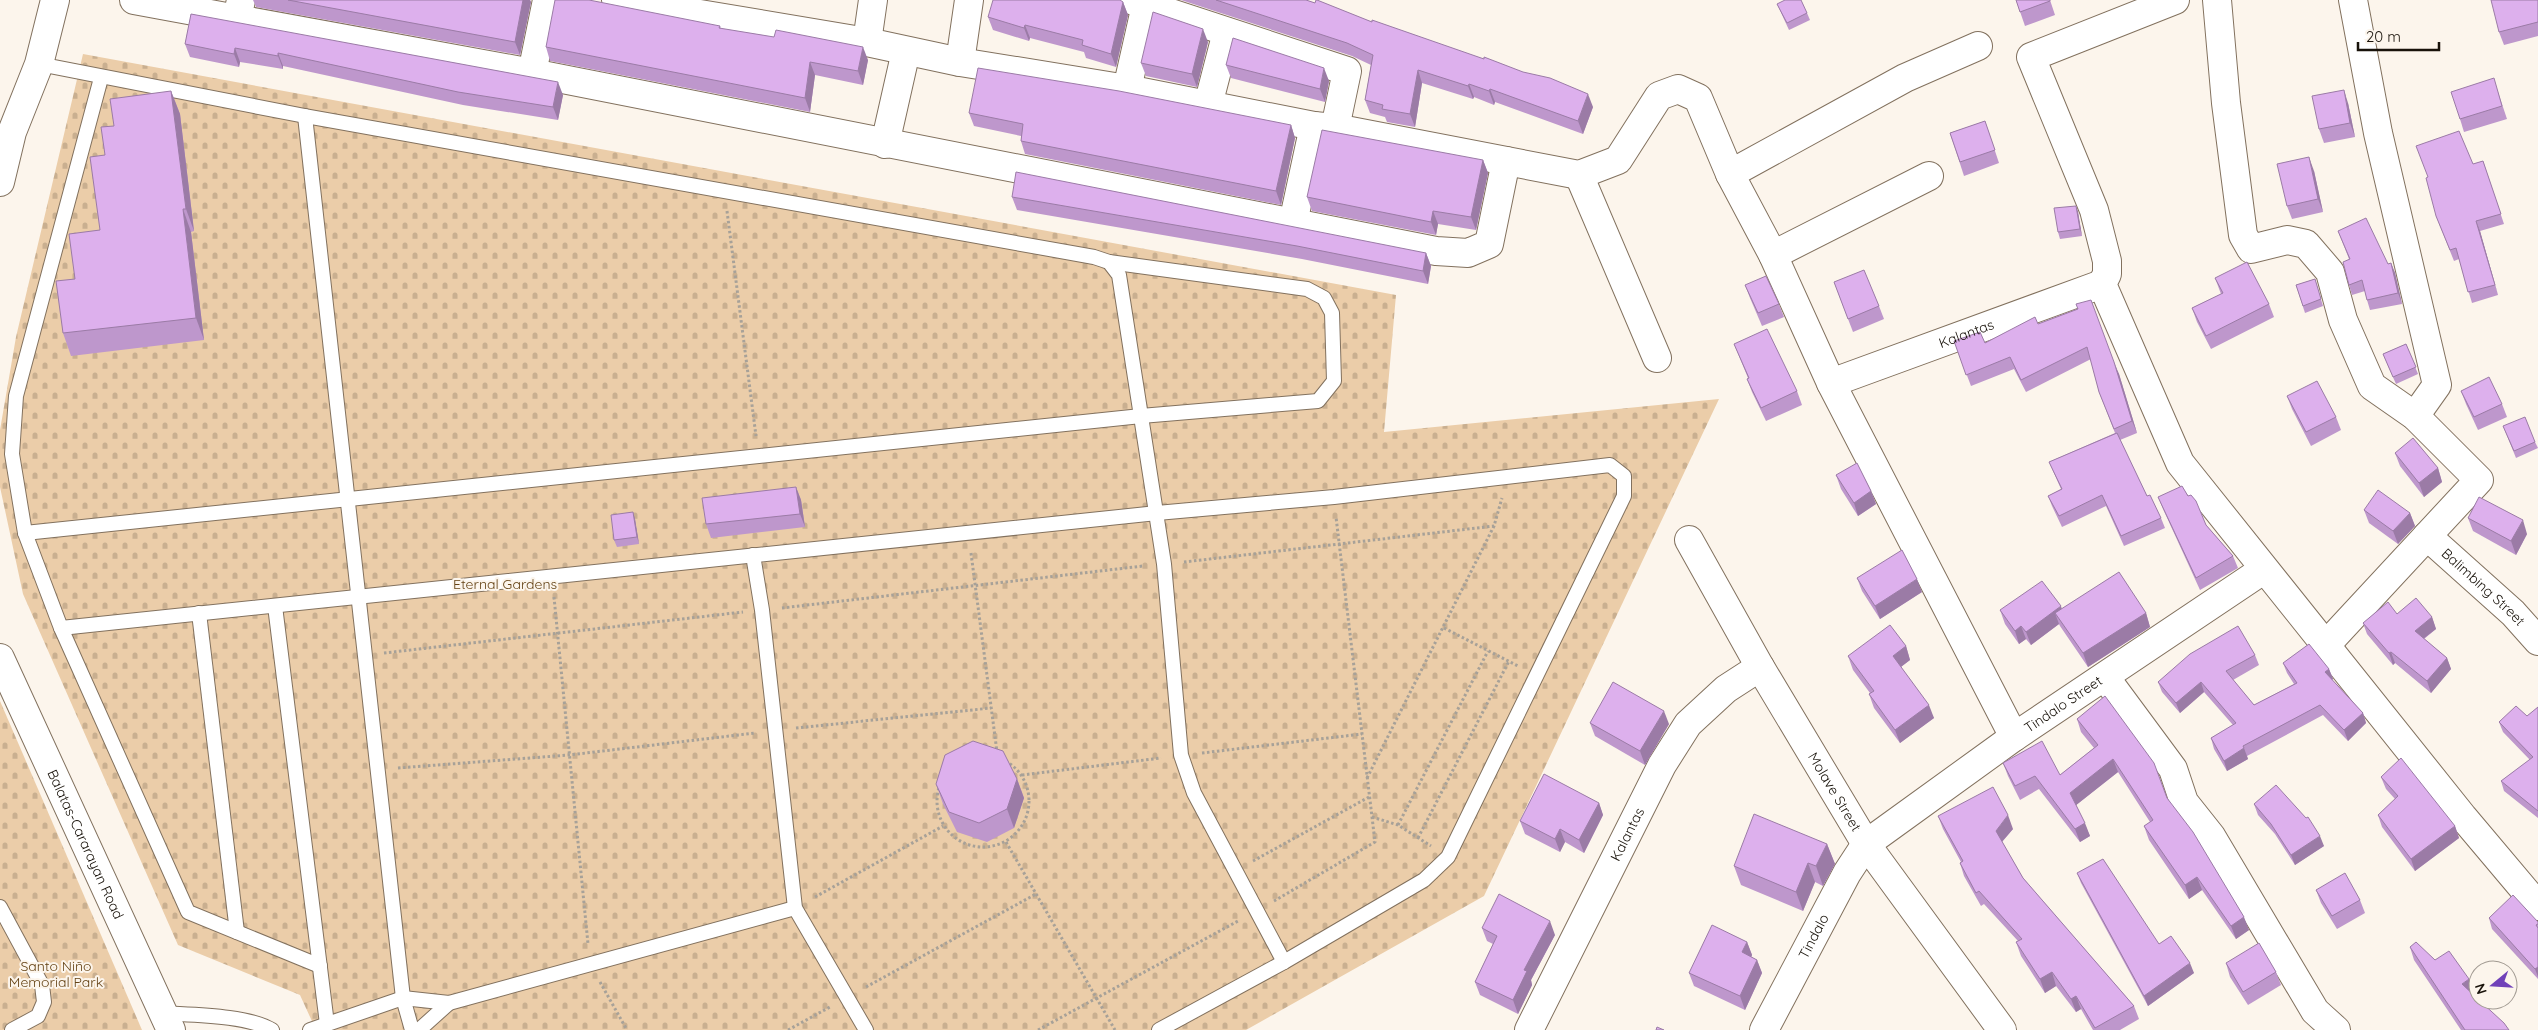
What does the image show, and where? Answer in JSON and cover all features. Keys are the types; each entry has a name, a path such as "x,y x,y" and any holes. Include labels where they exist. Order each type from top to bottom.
{"street":[{"path":"0,182 12,132 39,64 55,0"},
{"path":"134,0 239,10 532,73 1436,251 1468,254 1489,244 1506,161"},
{"path":"532,73 547,0"},
{"path":"616,0 867,42 960,62 1127,89 1208,106 1579,175 1618,160 1659,96 1678,89 1698,98 1730,174 1773,255 1831,383 2014,738"},
{"path":"867,42 873,0"},
{"path":"960,62 969,0"},
{"path":"2175,0 2031,57 2094,210 2107,260 2107,274 2102,284 2180,463 2325,646 2538,906"},
{"path":"2217,0 2243,235 2251,249 2287,240 2306,244 2330,272 2343,320 2372,386 2415,416 2478,480 2325,646"},
{"path":"2353,0 2378,133 2437,385 2415,416"},
{"path":"1127,89 1139,3 1347,71 1324,127 1293,223"},
{"path":"1208,106 1227,32"},
{"path":"1730,174 1905,78 1978,46"},
{"path":"885,144 906,51"},
{"path":"1579,175 1657,358"},
{"path":"1773,255 1929,176"},
{"name":"Kalantas","path":"1831,383 2102,284"},
{"name":"Balimbing Street","path":"2427,536 2514,613 2538,640"},
{"name":"Molave Street","path":"1689,540 1760,667 1866,844 2002,1030"},
{"name":"Tindalo Street","path":"1866,844 2014,738 2264,570"},
{"name":"Balatas-Cararayan Road","path":"0,658 167,1022"},
{"name":"Kalantas","path":"1528,1030 1658,773 1688,724 1726,689 1760,667"},
{"path":"2105,677 2173,769 2184,802 2211,836 2315,1011 2336,1030"},
{"name":"Tindalo","path":"1764,1030 1847,873 1866,844"}],"lane":[{"path":"24,533 347,501 1141,416 1318,401 1334,382 1332,313 1324,298 1307,289 1109,262 1094,257 305,116 101,78 39,64"},
{"path":"101,78 16,396 12,454 24,533 61,628 188,912 320,966"},
{"path":"305,116 403,998 412,1030"},
{"path":"1109,262 1119,275 1157,513 1164,564 1181,755 1194,794 1284,962"},
{"path":"61,628 968,532 1334,496 1610,465 1624,476 1624,496 1448,857 1424,880 1284,962 1159,1030"},
{"path":"753,555 762,610 795,908 866,1030"},
{"path":"275,606 327,1024"},
{"path":"199,613 237,932"},
{"path":"0,907 42,985 44,1002 38,1016 12,1030"},
{"path":"310,1030 403,998 449,1003 795,908"},
{"path":"419,1030 449,1003"},
{"path":"167,1022 216,1017 258,1025 272,1030"}],"path":[{"path":"725,191 759,456"},
{"path":"1367,778 1494,526 1508,476"},
{"path":"1038,1030 1256,911 1375,842 1334,496"},
{"path":"365,655 1494,526"},
{"path":"968,532 997,756"},
{"path":"552,576 590,964 627,1030"},
{"path":"1444,628 1537,676"},
{"path":"1398,825 1488,651"},
{"path":"1418,838 1509,661"},
{"path":"378,770 569,755 991,708"},
{"path":"969,755 997,756 1011,763 1022,775 1030,799 1024,824 1006,842 983,848 960,842 943,826 936,798 946,772 969,755"},
{"path":"1235,871 1370,797"},
{"path":"1372,817 1398,825 1448,857"},
{"path":"795,908 943,826"},
{"path":"1006,842 1115,1030"},
{"path":"788,1030 1036,894"}],"green space":[{"name":"Eternal Gardens","path":"83,54 1396,295 1384,432 1719,399 1484,896 1246,1030 316,1030 300,995 178,945 23,594 0,487 0,430 16,337"},
{"name":"Santo Niño Memorial Park","path":"0,701 142,1030 0,1030"}],"building":[{"path":"288,0 523,0 515,42"},
{"path":"555,0 589,0 720,26 719,28 774,37 776,30 863,47 858,71 810,62 805,98 546,47"},
{"path":"993,0 1120,0 1123,2 1111,54 1082,45 1083,40 1025,25 1024,28 988,17"},
{"path":"1216,0 1306,0 1315,3 1317,0 1372,22 1372,20 1523,72 1550,78 1588,94 1578,121 1490,89 1489,91 1469,84 1468,86 1418,70 1410,114 1382,109 1383,105 1365,100 1373,55 1347,43"},
{"path":"1785,0 1801,0 1807,13 1787,23 1777,4"},
{"path":"2016,0 2050,0 2050,1 2020,12"},
{"path":"2491,0 2538,0 2538,22 2499,32"},
{"path":"1153,12 1203,29 1192,74 1141,63"},
{"path":"191,14 558,82 553,107 458,92 278,53 278,56 235,48 234,54 185,44"},
{"path":"1233,38 1324,68 1320,89 1226,65"},
{"path":"978,68 1119,91 1291,125 1276,191 1021,141 1023,124 969,113"},
{"path":"2494,78 2502,106 2460,119 2451,92"},
{"path":"2344,90 2350,123 2319,129 2312,96"},
{"path":"171,91 186,209 183,209 196,318 63,333 56,281 75,279 69,234 100,230 90,157 105,155 101,127 114,126 110,99"},
{"path":"1985,121 1995,150 1960,162 1950,133"},
{"path":"1322,130 1483,160 1471,217 1433,211 1431,222 1307,197"},
{"path":"2459,131 2473,164 2483,161 2501,214 2476,221 2495,285 2468,292 2456,248 2450,250 2436,216 2426,178 2428,177 2416,146"},
{"path":"2309,157 2318,199 2287,206 2277,164"},
{"path":"1016,172 1426,253 1423,271 1297,246 1012,197"},
{"path":"2076,206 2080,229 2058,232 2054,208"},
{"path":"2366,218 2388,264 2391,263 2398,293 2367,300 2362,280 2349,285 2343,262 2350,259 2338,231"},
{"path":"2247,262 2269,304 2206,336 2192,308 2223,293 2215,278"},
{"path":"1864,270 1879,306 1848,319 1834,282"},
{"path":"1766,276 1779,304 1758,313 1745,285"},
{"path":"2315,279 2321,299 2303,306 2296,285"},
{"path":"2091,300 2114,362 2132,421 2114,429 2099,392 2087,347 2021,380 2010,357 1966,375 1954,341 1980,332 1985,343 2035,317 2038,324 2078,309 2076,304"},
{"path":"1767,329 1797,391 1761,408 1747,379 1749,378 1734,344"},
{"path":"2406,344 2416,367 2393,377 2383,354"},
{"path":"2489,377 2502,404 2474,417 2461,391"},
{"path":"2317,381 2336,417 2306,432 2287,396"},
{"path":"2525,417 2535,442 2514,451 2503,426"},
{"path":"2117,433 2147,496 2150,495 2161,518 2121,536 2102,495 2059,516 2048,496 2062,489 2049,462"},
{"path":"2413,438 2438,468 2419,483 2395,453"},
{"path":"1857,463 1871,491 1854,503 1836,475"},
{"path":"2182,486 2188,496 2191,495 2196,501 2206,525 2233,556 2196,578 2158,497"},
{"path":"796,487 800,514 706,524 702,498"},
{"path":"2378,490 2410,513 2393,531 2364,510"},
{"path":"2479,497 2523,520 2511,541 2468,518"},
{"path":"633,512 637,537 614,540 611,515"},
{"path":"1902,550 1917,579 1875,606 1857,578"},
{"path":"2119,572 2146,613 2083,653 2055,613"},
{"path":"2042,581 2061,606 2026,632 2021,626 2015,631 2000,610"},
{"path":"2416,598 2432,617 2415,631 2447,658 2427,681 2391,652 2389,653 2363,623 2388,602 2397,614"},
{"path":"1890,625 1906,646 1893,656 1929,705 1895,730 1869,694 1874,691 1848,656"},
{"path":"2238,626 2255,655 2226,671 2254,705 2297,683 2283,663 2309,644 2329,669 2325,672 2363,713 2344,730 2320,705 2243,746 2244,748 2224,761 2211,738 2236,723 2201,682 2176,703 2158,682 2190,654"},
{"path":"1613,682 1664,711 1640,751 1590,723"},
{"path":"2105,696 2154,763 2167,798 2193,832 2244,917 2231,926 2197,877 2185,885 2144,826 2153,820 2113,759 2070,793 2085,823 2075,829 2035,776 2015,786 2003,763 2042,741 2060,775 2098,745 2077,719"},
{"path":"2516,706 2527,716 2538,707 2538,811 2501,781 2533,757 2499,722"},
{"path":"973,741 1003,751 1017,779 1007,809 979,823 949,812 936,784 945,755"},
{"path":"2401,758 2455,826 2411,859 2378,815 2398,796 2381,777"},
{"path":"1544,774 1599,803 1579,840 1560,829 1555,839 1520,821"},
{"path":"2276,785 2306,818 2308,817 2320,836 2291,855 2271,824 2254,804"},
{"path":"1993,787 2008,815 1996,831 2023,878 2134,1006 2095,1028 2076,996 2071,999 2052,972 2040,979 2016,942 2022,939 1979,891 1976,893 1960,863 1963,861 1938,816"},
{"path":"1754,814 1827,844 1816,866 1808,863 1796,892 1734,866"},
{"path":"2103,859 2159,944 2171,936 2190,963 2144,996 2077,873"},
{"path":"2345,873 2360,900 2332,916 2316,890"},
{"path":"1499,894 1550,921 1524,970 1527,971 1513,1000 1475,982 1497,936 1482,928"},
{"path":"2513,895 2538,922 2536,925 2538,928 2538,967 2535,969 2489,918"},
{"path":"1712,925 1747,942 1742,952 1757,960 1740,996 1689,973"},
{"path":"2416,942 2435,960 2449,951 2468,978 2462,984 2468,990 2468,1010 2490,1010 2509,1030 2465,1030 2410,947"},
{"path":"2259,943 2276,972 2243,992 2226,963"}]}
